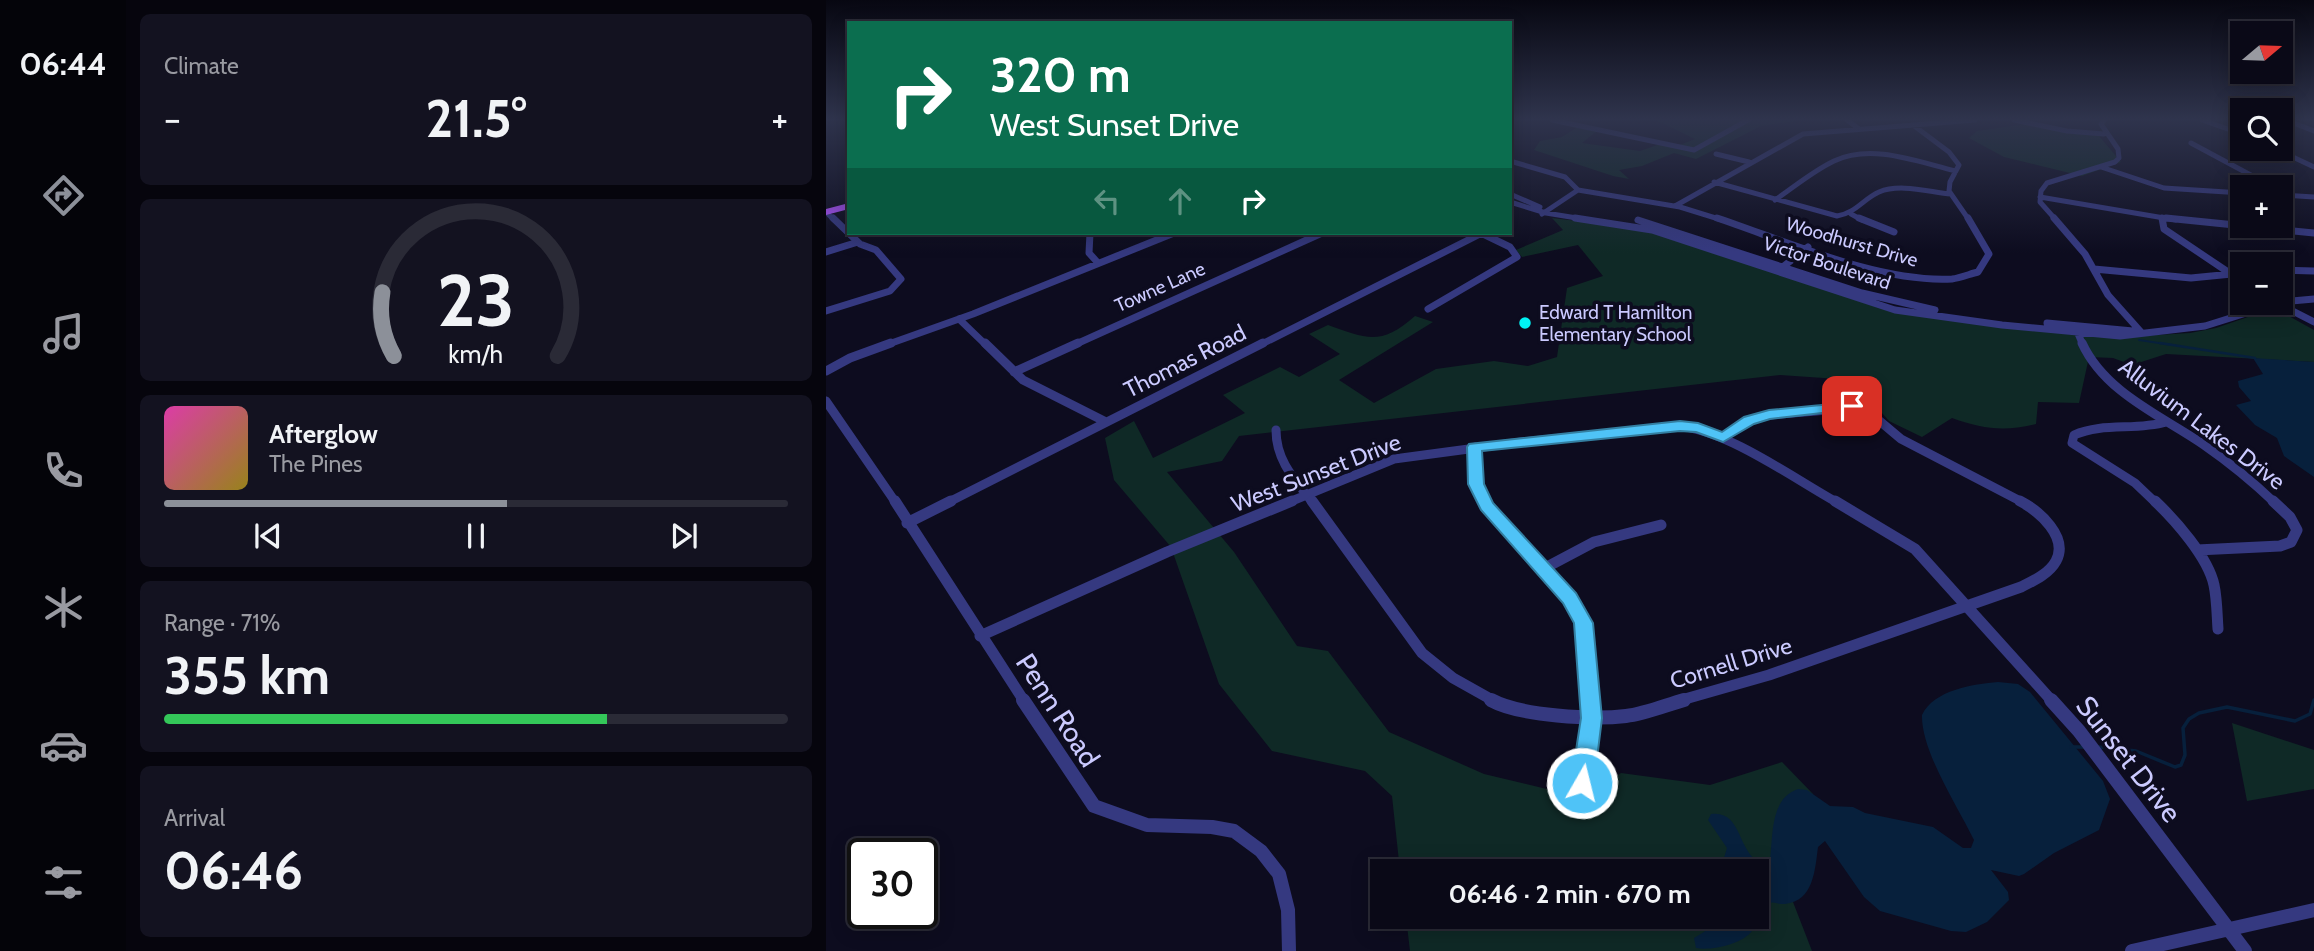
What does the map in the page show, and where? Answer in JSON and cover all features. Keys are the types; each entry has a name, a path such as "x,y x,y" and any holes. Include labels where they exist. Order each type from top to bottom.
{"main road":[{"path":"826,212 847,207"}],"street":[{"path":"1519,164 1565,177 1578,190 1545,212"},
{"path":"1675,206 1745,164"},
{"path":"1775,200 1830,164"},
{"path":"1922,164 1956,172"},
{"path":"1714,182 1837,216 1851,214 1881,191 1895,189 1951,194 1948,187 1959,164"},
{"path":"2108,164 2047,183 2042,187 2040,197 2042,206 2072,238 2108,295 2141,332"},
{"path":"2231,164 2251,175"},
{"path":"2100,167 2164,188 2230,193"},
{"name":"Woodhurst Drive","path":"1578,190 1675,206 1881,271 1941,279 1974,274 1983,267 1988,258 1988,249 1951,194"},
{"name":"Victor Boulevard","path":"1512,195 1545,212"},
{"path":"2293,196 2314,197"},
{"path":"2040,197 2209,225 2314,233"},
{"name":"Victor Boulevard","path":"1512,203 1545,212 1658,225 1862,293 1926,309 2120,336 2205,326 2239,315"},
{"path":"826,212 847,232"},
{"path":"1851,214 1881,229 1894,232"},
{"name":"Victor Boulevard","path":"1593,218 1652,230 1895,310 2076,330"},
{"path":"2162,218 2164,229 2230,273"},
{"path":"826,312 890,291 901,279 876,250 858,242 851,235"},
{"path":"1090,235 1089,253 1098,263"},
{"path":"826,371 850,358 959,320 1169,235"},
{"name":"Towne Lane","path":"1014,372 1318,235"},
{"name":"Thomas Road","path":"907,523 1477,235"},
{"path":"1428,309 1513,261 1517,254 1484,235"},
{"path":"826,252 858,242"},
{"path":"1776,272 1808,247"},
{"path":"2094,269 2179,277 2230,274"},
{"path":"2293,270 2314,271"},
{"name":"Victor Boulevard","path":"2293,301 2314,299"},
{"path":"2293,308 2314,317"},
{"path":"2293,310 2314,322"},
{"path":"959,320 1014,372 1106,422"},
{"name":"Alluvium Lakes Drive","path":"2076,330 2101,371 2129,397 2203,444 2251,481 2290,517 2297,530 2291,542 2280,546 2197,550"},
{"name":"Penn Road","path":"826,401 1094,806 1147,825 1212,827 1234,831 1261,851 1279,874 1288,910 1289,951"},
{"name":"Cornell Drive","path":"1276,430 1278,453 1431,662 1497,703 1533,711 1591,718 1628,716 1769,675 2043,578 2053,569 2059,558 2056,538 2048,522 2019,498 1901,439 1889,431 1872,411 1863,407 1769,415 1749,420 1723,438"},
{"path":"2166,422 2138,429 2089,429 2073,437 2072,443 2120,472 2162,507 2197,550 2214,585 2218,629"},
{"name":"West Sunset Drive","path":"980,636 1167,552 1394,459 1475,447 1680,426 1698,428 1723,438 1897,536 1915,549 1966,606"},
{"path":"1475,447 1475,475 1480,494 1487,506 1569,598 1584,623 1591,718 1582,783"},
{"path":"1544,569 1594,542 1661,525"},
{"name":"Sunset Drive","path":"1966,606 2079,731 2245,951"},
{"path":"2132,951 2314,910"}],"green space":[{"path":"1578,164 1646,164 1619,170 1629,179"},
{"path":"2034,164 2114,164 2082,176"},
{"path":"1552,218 1645,229 1883,309 2122,337 2190,333 2216,328 2254,315 2287,315 2314,330 2314,362 2166,354 2132,365 2113,358 2089,357 2079,403 2038,402 2036,424 2014,428 1984,427 1952,418 1922,437 1889,421 1853,380 1780,375 1239,436 1222,461 1167,472 1234,552 1297,646 1328,651 1389,732 1484,774 1584,798 1621,773 1710,785 1782,762 1813,794 1793,902 1812,951 1410,951 1407,929 1769,929 1769,859 1399,859 1392,796 1365,771 1272,751 1219,684 1171,547 1114,480 1105,438 1134,421 1153,458 1245,413 1223,395 1280,367 1299,377 1340,354 1309,334 1328,325 1353,334 1373,337 1393,332 1415,316 1433,322 1339,380 1374,403 1436,369 1494,361 1528,366 1557,357 1567,288 1603,276 1578,245 1522,257 1516,250 1563,230"},
{"path":"2232,723 2314,750 2314,789 2247,801"}],"water":[{"path":"2253,358 2314,362 2314,477 2284,456 2277,438 2255,425 2236,405 2251,401 2239,387 2238,381 2263,374"},
{"path":"1977,684 2018,684 2030,692 2103,781 2110,799 2099,830 2054,853 2019,876 1991,870 2008,892 2009,900 1987,922 1966,932 1951,931 1880,911 1864,897 1825,841 1818,847 1811,883 1802,897 1795,902 1769,904 1769,860 1775,819 1782,801 1798,789 1807,790 1830,806 1853,807 1865,813 1933,827 1963,848 1971,848 1974,840 1927,745 1922,715 1928,706 1945,694"},
{"path":"1711,814 1721,814 1728,818 1755,859 1724,859 1727,848 1708,820"},
{"path":"1709,929 1753,929 1741,940 1718,947 1696,948 1694,938"}],"waterway":[{"path":"2139,340 2172,345"},
{"path":"2160,343 2255,358"},
{"path":"2099,747 2136,751 2175,767 2181,765 2185,755 2183,728 2189,719 2199,713 2227,707 2295,721 2310,714 2314,700"},
{"path":"2071,747 2085,747"}],"place":[{"name":"Edward T Hamilton Elementary School","path":"1525,323"}],"route":[{"path":"1582,783 1591,718 1584,623 1569,598 1487,506 1476,484 1475,447 1680,426 1708,430 1723,438 1749,420 1769,415 1852,406"}]}
